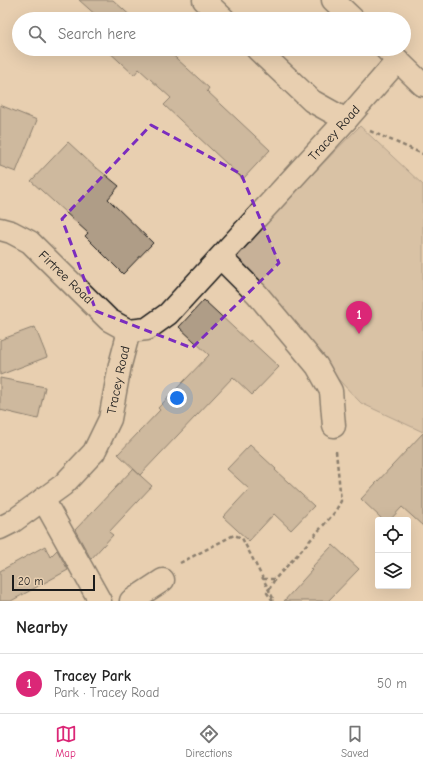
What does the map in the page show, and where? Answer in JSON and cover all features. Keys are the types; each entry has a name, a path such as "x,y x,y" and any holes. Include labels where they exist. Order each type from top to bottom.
{"street":[{"path":"204,0 217,12"},
{"path":"333,0 346,12"},
{"path":"265,56 312,100 346,120"},
{"name":"Tracey Road","path":"0,528 12,522 63,485 94,452 110,419 120,366 129,331 147,329 168,314 346,120 391,56"},
{"path":"393,56 423,85"},
{"name":"Firtree Road","path":"0,230 11,232 30,242 109,320 129,331"},
{"path":"221,258 258,294 317,366 331,391 334,426"},
{"path":"43,499 100,601"},
{"path":"131,601 163,580"}],"path":[{"path":"346,120 423,154"},
{"path":"274,601 267,594 275,579 335,512 341,501 334,426"},
{"path":"163,580 160,574 234,535 242,538 274,601"},
{"path":"254,560 262,578 275,579"}],"highlighted area":[{"path":"151,125 241,174 279,263 192,348 96,311 62,219"}],"shaded area":[{"path":"360,126 423,185 423,432 361,403 228,265 283,204"}],"building":[{"path":"79,0 113,0 126,12 92,12"},
{"path":"114,56 174,56 209,88 207,91 270,150 243,179 164,105 171,98 139,69 134,75"},
{"path":"0,105 37,120 16,172 0,166"},
{"path":"68,142 96,168 119,186 108,199 153,243 123,274 85,236 88,233 31,181"},
{"path":"204,300 249,342 250,340 279,367 252,395 233,377 140,475 118,454 160,410 158,408 209,355 179,327"},
{"path":"35,327 47,357 0,375 0,340"},
{"path":"0,378 45,387 38,419 0,410"},
{"path":"423,433 423,526 402,507 393,517 380,517 361,499"},
{"path":"250,445 314,506 291,530 274,514 249,541 223,517 249,489 227,469"},
{"path":"133,469 152,486 109,532 113,535 91,559 75,530"},
{"path":"333,545 359,569 328,601 284,601 312,570 310,569"},
{"path":"45,546 50,557 57,550 68,570 11,601 0,601 0,571"}],"place":[{"name":"Tracey Park","path":"359,334"}]}
